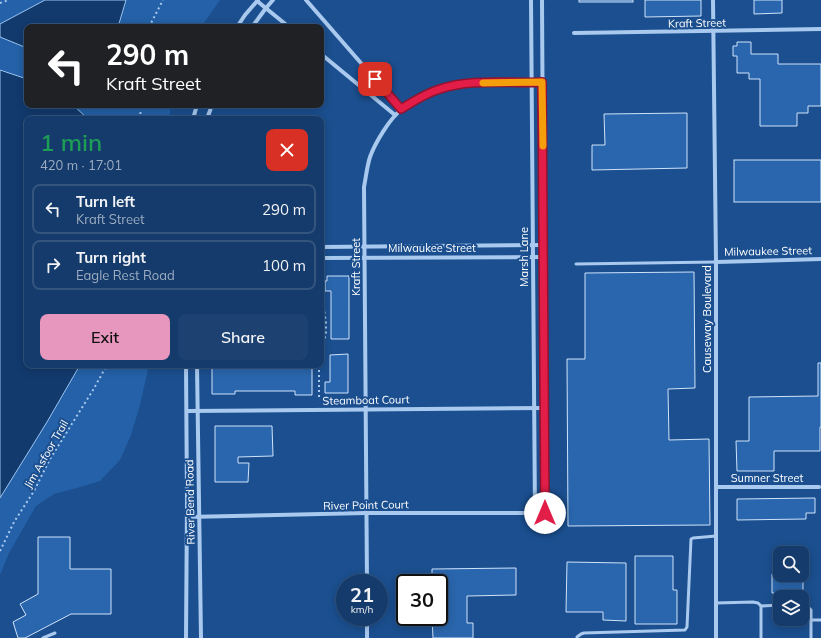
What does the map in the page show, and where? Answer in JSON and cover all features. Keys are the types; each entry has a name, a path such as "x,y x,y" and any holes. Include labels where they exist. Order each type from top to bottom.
{"street":[{"path":"238,24 258,0 285,24"},
{"path":"254,24 273,0"},
{"path":"306,0 401,109"},
{"name":"Marsh Lane","path":"531,0 535,513"},
{"name":"Marsh Lane","path":"542,0 545,513"},
{"name":"Causeway Boulevard","path":"713,0 716,262 716,638"},
{"name":"Kraft Street","path":"574,34 821,29"},
{"path":"324,56 395,115"},
{"name":"Kraft Street","path":"367,574 364,187 369,158 379,137 401,109 440,88 458,84 542,82"},
{"name":"Milwaukee Street","path":"324,247 543,245"},
{"name":"Milwaukee Street","path":"324,258 543,257"},
{"name":"Milwaukee Street","path":"716,262 821,259"},
{"name":"River Bend Road","path":"186,368 186,638"},
{"name":"River Bend Road","path":"197,368 201,638"},
{"name":"Steamboat Court","path":"187,411 545,408"},
{"name":"Sumner Street","path":"716,487 819,488"},
{"name":"River Point Court","path":"187,517 366,513 545,513"},
{"path":"367,626 367,638"}],"lane":[{"path":"576,264 716,262"},
{"path":"577,638 584,633 685,630 687,627 691,539 716,536"},
{"path":"716,602 753,602 758,603 761,606 773,605"},
{"path":"761,606 761,638"},
{"path":"809,608 811,610 810,638"},
{"path":"811,620 821,620"},
{"path":"43,638 55,633"}],"path":[{"path":"0,3 9,0"},
{"path":"151,24 163,0"},
{"path":"324,309 326,332 324,342"},
{"name":"Jim Asfoor Trail","path":"0,551 14,522 34,491 50,459 105,368"},
{"path":"319,368 319,397"}],"shaded area":[{"path":"0,0 220,0 203,24 24,24 24,108 171,108 169,116 24,116 24,368 148,368 140,405 131,435 120,460 100,481 54,494 36,506 9,553 0,575"},
{"path":"45,0 126,0 119,24 24,24 24,47 0,37 0,24"},
{"path":"0,70 24,78 24,108 76,108 85,116 24,116 24,368 78,368 0,498"}],"building":[{"path":"579,0 633,0 633,2 579,2"},
{"path":"645,0 701,0 701,16 645,17"},
{"path":"754,0 782,0 782,13 754,14"},
{"path":"737,42 751,42 751,54 778,54 778,64 821,64 821,106 808,106 808,113 797,113 797,126 760,126 760,79 749,79 749,73 737,73 737,56 733,56 733,46 737,46"},
{"path":"687,113 687,168 592,170 592,145 605,145 604,114"},
{"path":"734,160 821,160 821,202 734,202"},
{"path":"694,272 695,388 668,389 669,440 709,439 710,525 568,526 567,359 585,359 585,273"},
{"path":"327,276 349,276 349,339 331,339 331,291 325,291 325,281 327,281"},
{"path":"348,354 348,393 325,393 325,382 330,382 330,355"},
{"path":"818,363 821,363 820,451 774,451 774,471 737,471 736,441 749,441 749,397 818,396"},
{"path":"212,368 312,368 312,395 295,395 295,391 235,391 235,394 212,394"},
{"path":"215,426 272,426 273,456 238,457 238,463 249,463 248,482 215,482"},
{"path":"815,498 815,513 806,513 806,519 737,520 737,499"},
{"path":"38,537 70,537 70,569 111,569 111,614 71,614 25,638 18,638 13,622 26,615 20,604 38,594"},
{"path":"635,556 673,556 673,590 677,590 677,624 635,624"},
{"path":"567,562 626,563 626,621 603,620 603,612 566,612"},
{"path":"516,568 516,595 467,596 467,623 473,623 473,638 433,638 432,626 448,626 448,574 432,574 432,569"},
{"path":"772,574 773,582 803,582 803,590 773,590 772,593"}],"slow traffic":[{"path":"483,83 542,82 543,146"}],"route":[{"path":"375,79 401,109 440,88 458,84 542,82 545,513"}]}
